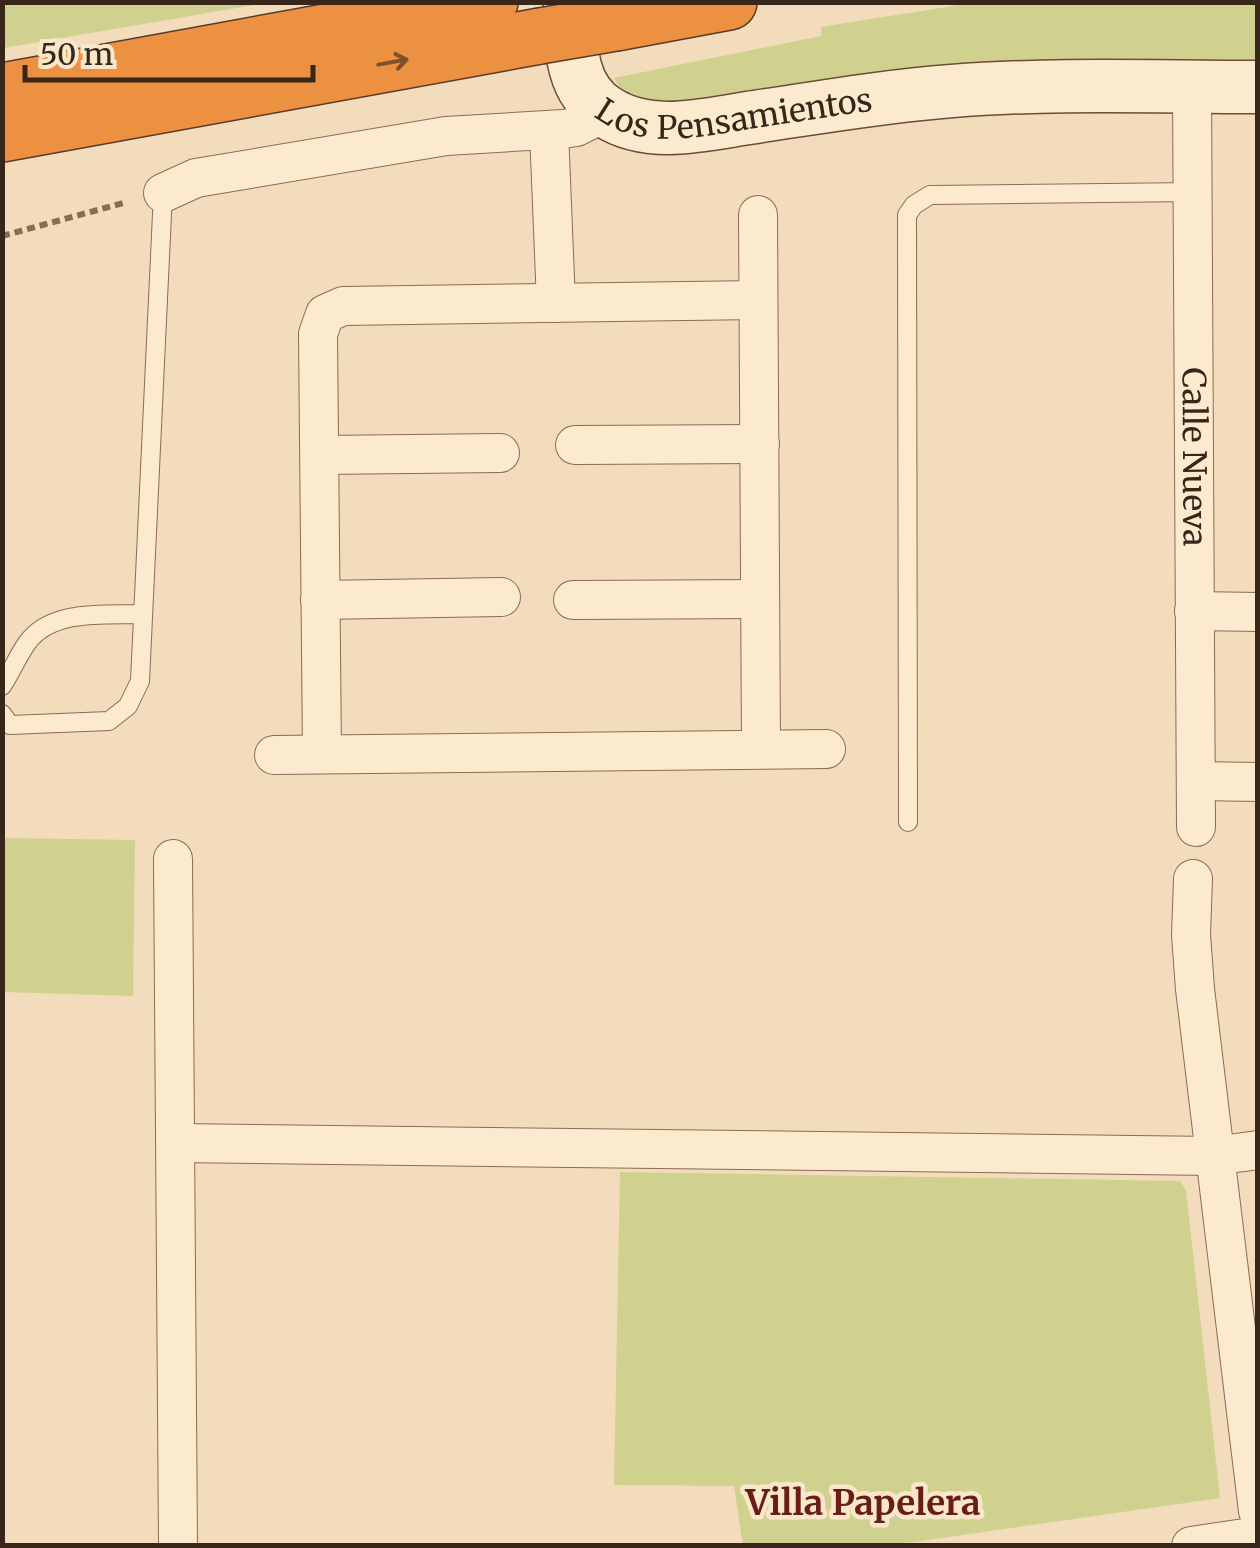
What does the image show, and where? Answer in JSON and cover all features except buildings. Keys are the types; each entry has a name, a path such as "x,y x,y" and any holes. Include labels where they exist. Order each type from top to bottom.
{"highway":[{"path":"2,91 490,2"},
{"path":"2,134 575,21 729,2"},
{"path":"2,162 160,104"}],"main road":[{"path":"575,21 574,67 580,85 606,112"},
{"name":"Los Pensamientos","path":"606,112 641,126 677,128 952,91 1037,86 1258,87"}],"street":[{"name":"Calle Nueva","path":"1192,87 1196,827"},
{"name":"Los Pensamientos","path":"162,193 196,178 446,136 576,127 606,112"},
{"path":"550,131 556,303"},
{"path":"758,215 761,750"},
{"path":"322,754 318,334 326,314 343,306 758,300"},
{"path":"575,446 760,444"},
{"path":"320,455 500,453"},
{"path":"320,600 501,597"},
{"path":"573,600 760,599"},
{"path":"1194,610 1258,612"},
{"path":"274,755 826,749"},
{"path":"1196,781 1258,782"},
{"path":"173,858 178,1546"},
{"path":"1194,879 1191,934 1213,1156 1258,1511"},
{"path":"176,1144 1213,1156 1258,1150"},
{"path":"1191,1546 1258,1536"}],"lane":[{"path":"908,822 904,228 907,215 914,204 930,195 1193,192"},
{"path":"2,714 10,725 108,721 128,706 140,681 162,193"},
{"path":"2,686 29,639 56,621 92,614 142,614"}],"path":[{"path":"2,236 162,193"}],"green space":[{"path":"3,2 266,2 266,3 3,48"},
{"path":"971,3 1257,3 1257,64 681,102 634,97 614,78 821,36 821,27"},
{"path":"3,838 135,840 133,996 3,992"},
{"path":"620,1172 1180,1181 1186,1191 1220,1498 893,1545 743,1546 734,1486 614,1485"}],"district":[{"name":"Villa Papelera","path":"863,1503"}]}
